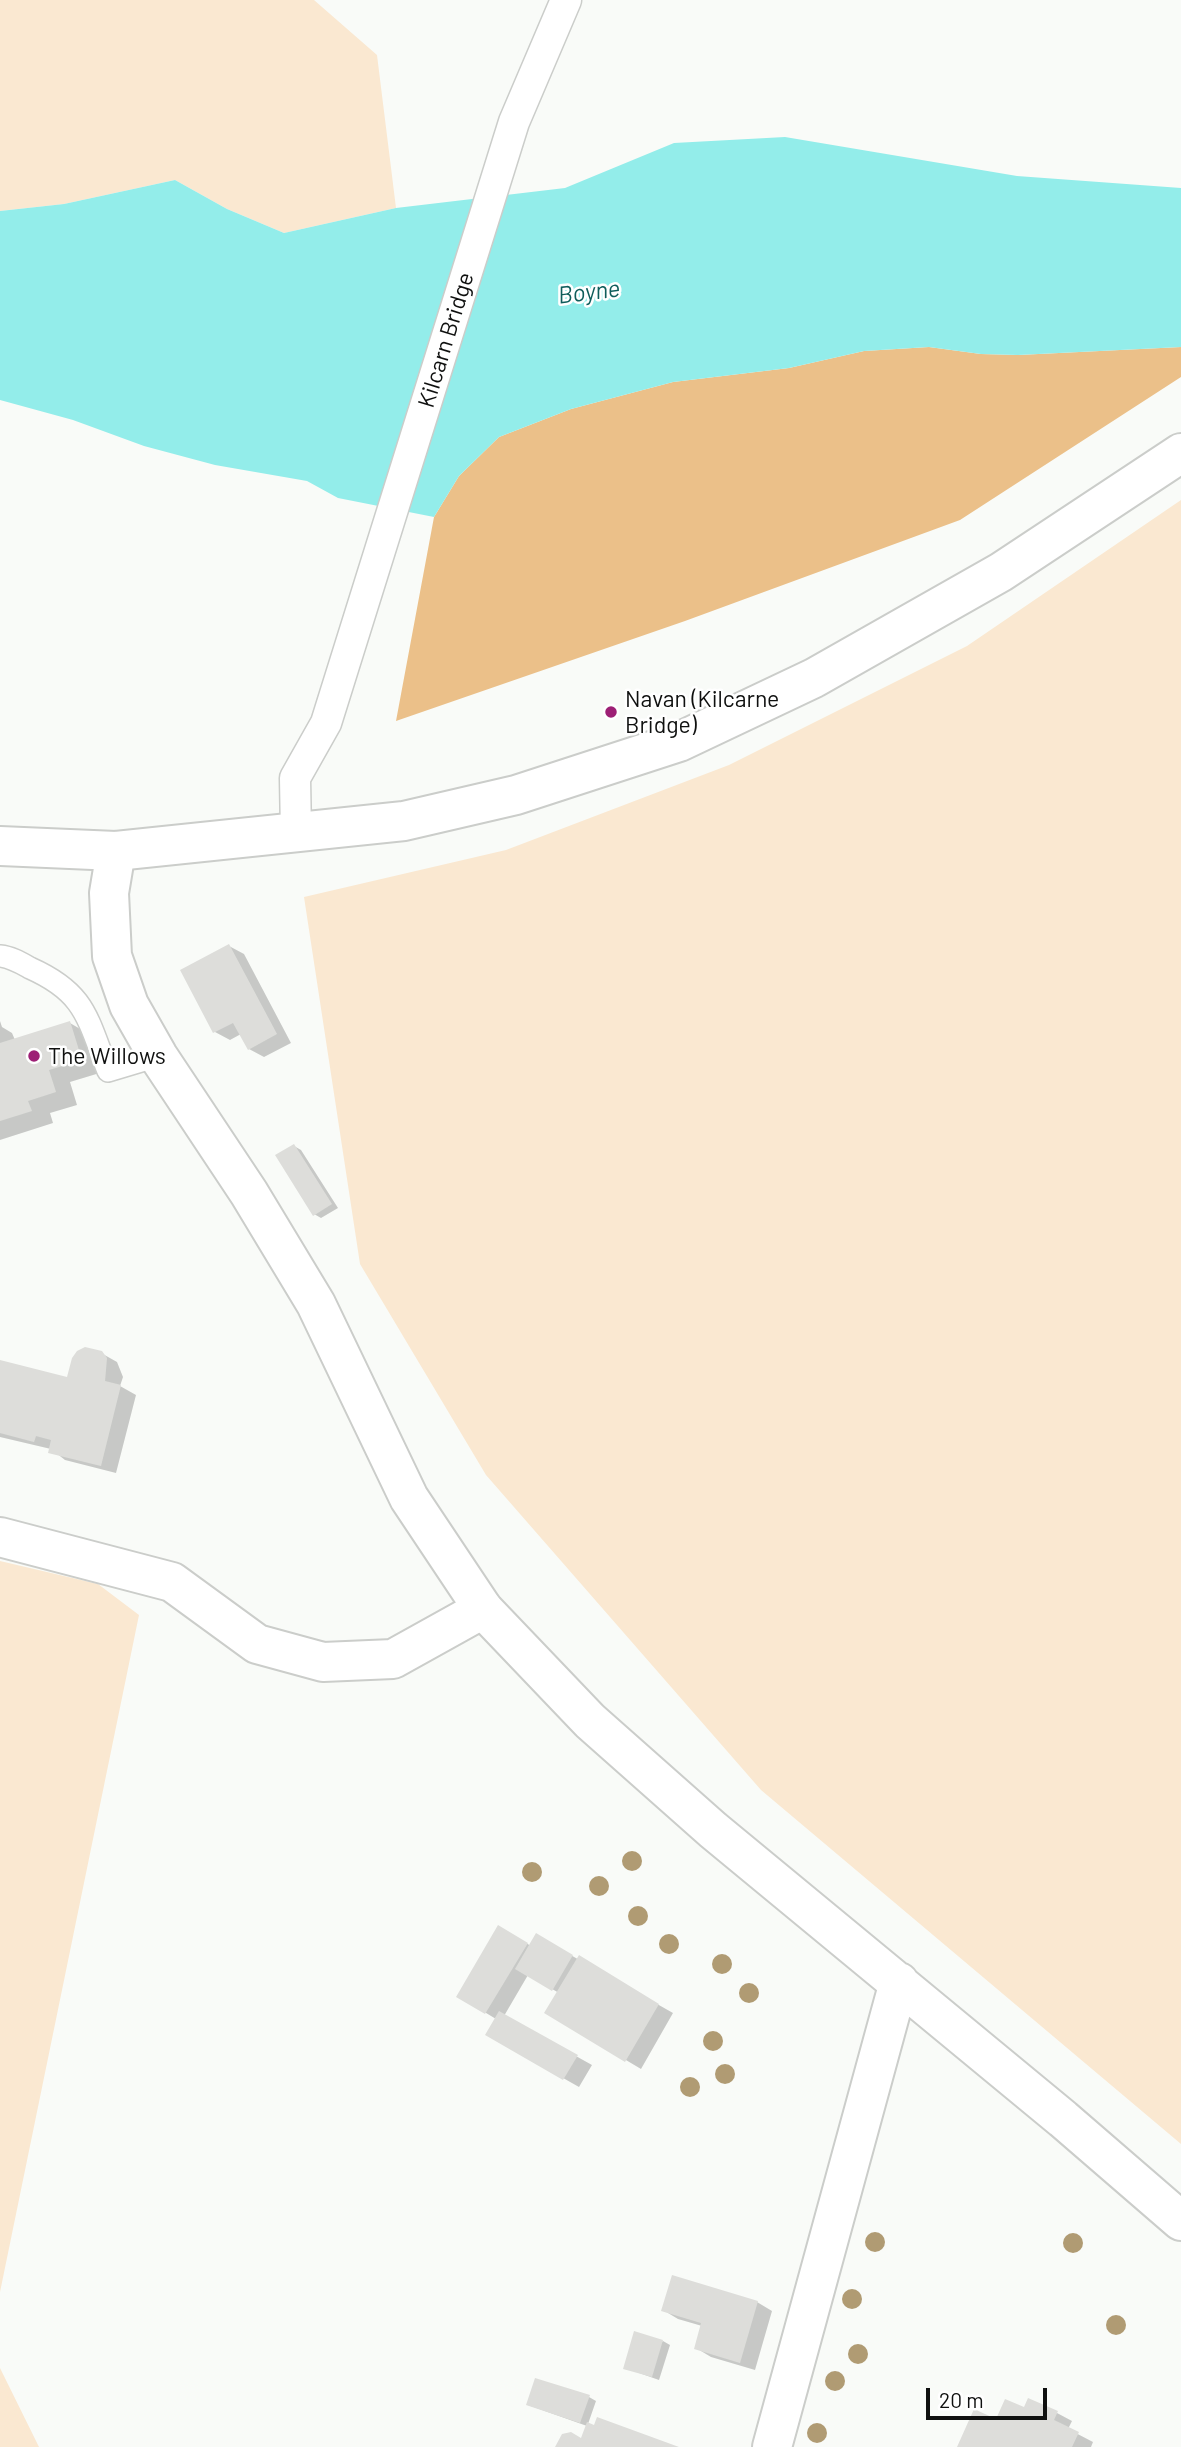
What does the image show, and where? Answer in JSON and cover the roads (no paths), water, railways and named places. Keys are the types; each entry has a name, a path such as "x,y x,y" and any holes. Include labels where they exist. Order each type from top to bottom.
{"street":[{"name":"Kilcarn Bridge","path":"296,834 295,778 326,723 507,144 566,0"},
{"path":"0,846 116,851 404,821 516,795 679,742 814,678 1001,572 1181,453"},
{"path":"116,851 109,893 112,956 129,1004 158,1056 249,1193 316,1304 409,1499 483,1609 515,1646 590,1721 713,1830 899,1982 1181,2221"},
{"path":"0,1537 172,1582 257,1644 323,1662 393,1659 483,1609"},
{"path":"772,2447 888,2012 899,1982"}],"lane":[{"path":"0,956 51,977 70,990 85,1015 108,1071 158,1056"}],"water":[{"name":"Boyne","path":"785,137 1017,176 1181,188 1181,347 1018,355 981,354 929,347 864,351 789,368 673,382 571,409 499,437 459,476 434,517 338,498 307,481 215,465 144,446 73,420 0,400 0,211 64,204 175,180 227,209 284,233 396,208 565,188 674,143"}],"place":[{"name":"Navan (Kilcarne Bridge)","path":"611,712"},
{"name":"The Willows","path":"34,1056"}]}
